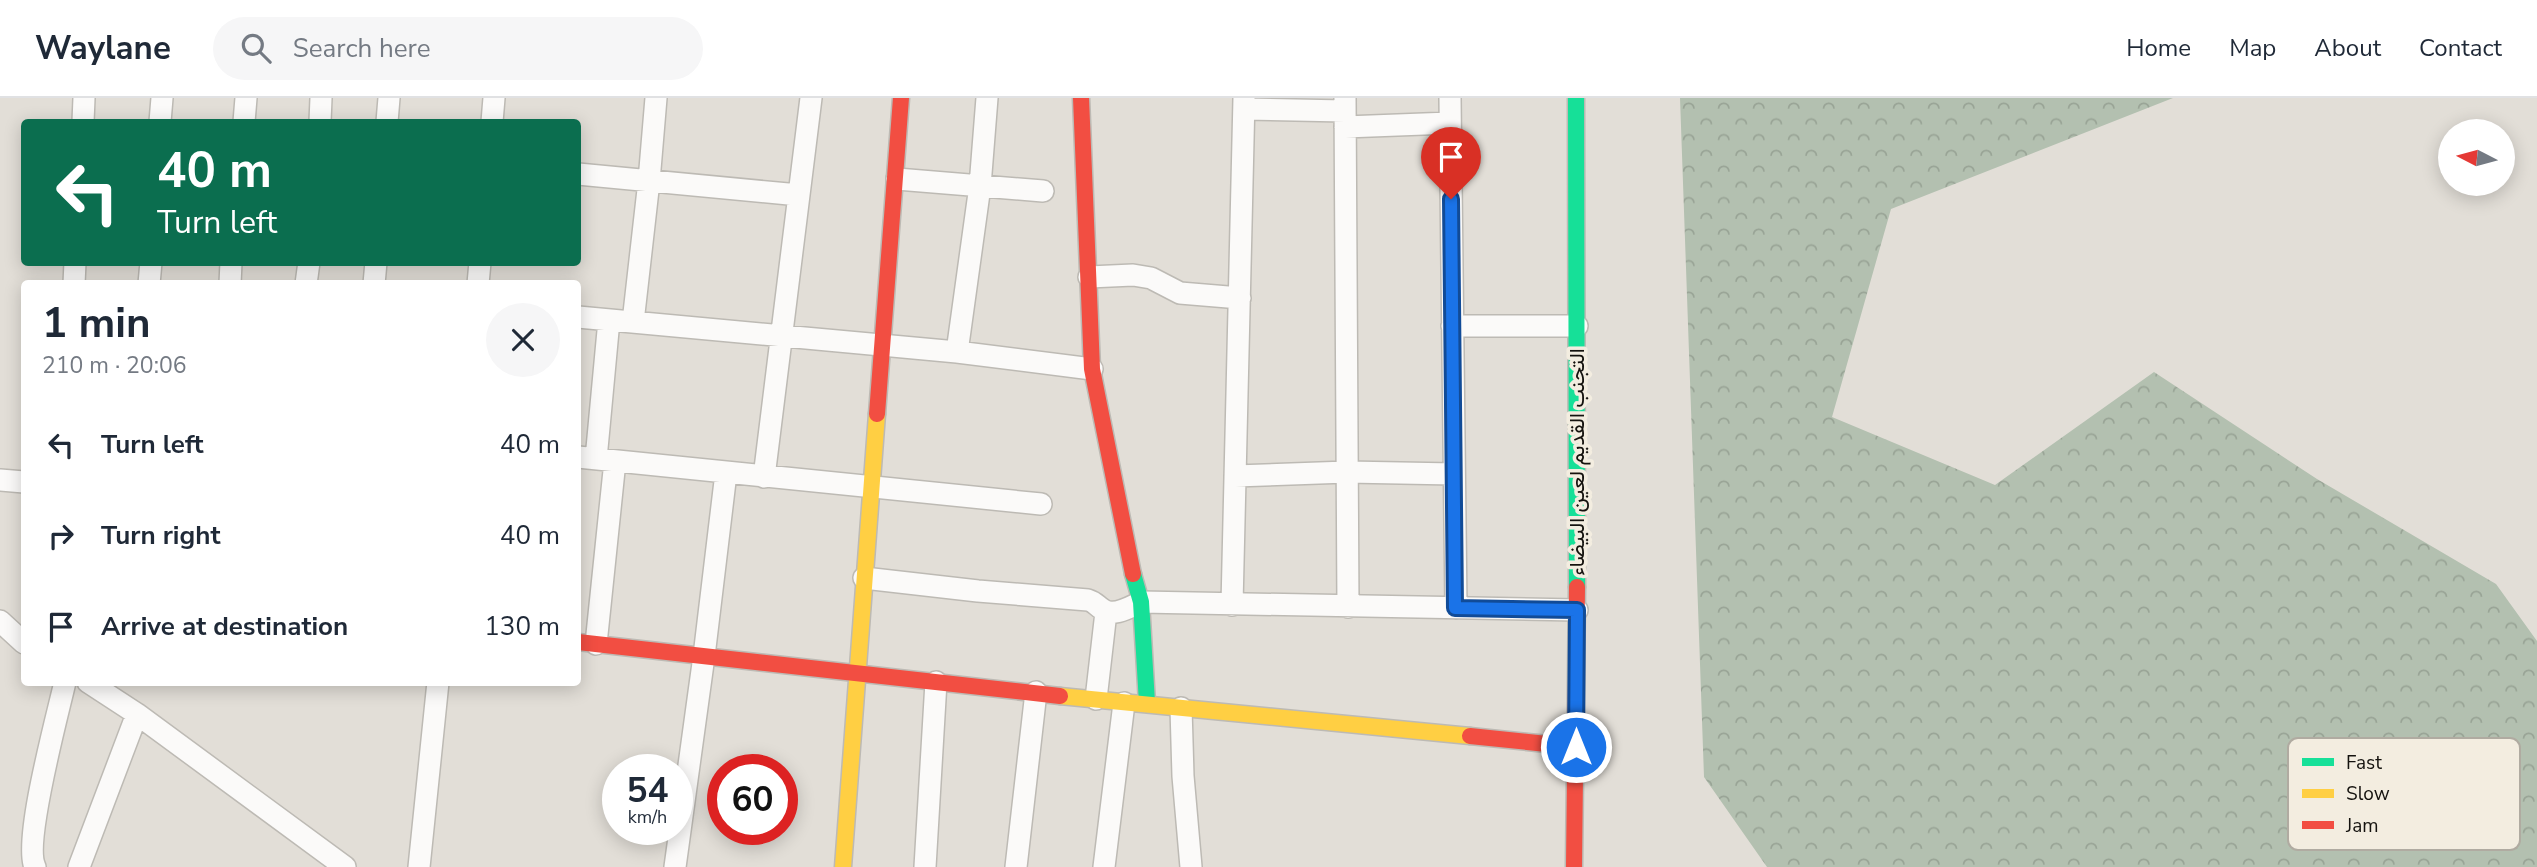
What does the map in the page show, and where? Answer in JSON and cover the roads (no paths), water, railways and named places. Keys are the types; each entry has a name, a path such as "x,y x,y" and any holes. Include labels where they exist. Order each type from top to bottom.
{"street":[{"path":"83,119 84,98"},
{"path":"160,119 162,98"},
{"path":"244,119 246,98"},
{"path":"320,119 321,98"},
{"path":"387,119 389,98"},
{"path":"492,119 494,98"},
{"path":"633,322 656,98"},
{"path":"764,477 811,98"},
{"path":"844,867 901,98"},
{"path":"957,352 980,186 987,98"},
{"path":"1081,98 1091,369 1141,603 1147,703"},
{"path":"1450,98 1455,608"},
{"name":"التجنب القديم لعين البيضاء","path":"1574,867 1577,610 1576,98"},
{"path":"1232,605 1245,104 1450,123"},
{"path":"1345,112 1348,607"},
{"path":"581,174 799,195"},
{"path":"897,179 1042,191"},
{"path":"1088,277 1133,275 1151,278 1180,293 1240,298"},
{"path":"581,317 957,352 1091,369"},
{"path":"609,320 596,459 587,643 1124,703 1147,703 1576,747"},
{"path":"1452,327 1577,326"},
{"path":"596,459 1041,504"},
{"path":"1235,477 1347,472 1454,474"},
{"path":"675,867 705,656 726,473"},
{"path":"0,480 21,482"},
{"path":"864,578 1088,600 1107,612 1141,603 1577,610"},
{"path":"1096,699 1107,612"},
{"path":"0,621 21,640"},
{"path":"925,867 936,682"},
{"path":"35,867 31,845 36,813 64,686"},
{"path":"94,686 137,714 345,867"},
{"path":"419,867 439,686"},
{"path":"1016,867 1036,692"},
{"path":"1104,867 1124,703"},
{"path":"1181,708 1183,776 1191,867"},
{"path":"79,867 137,714"}]}
